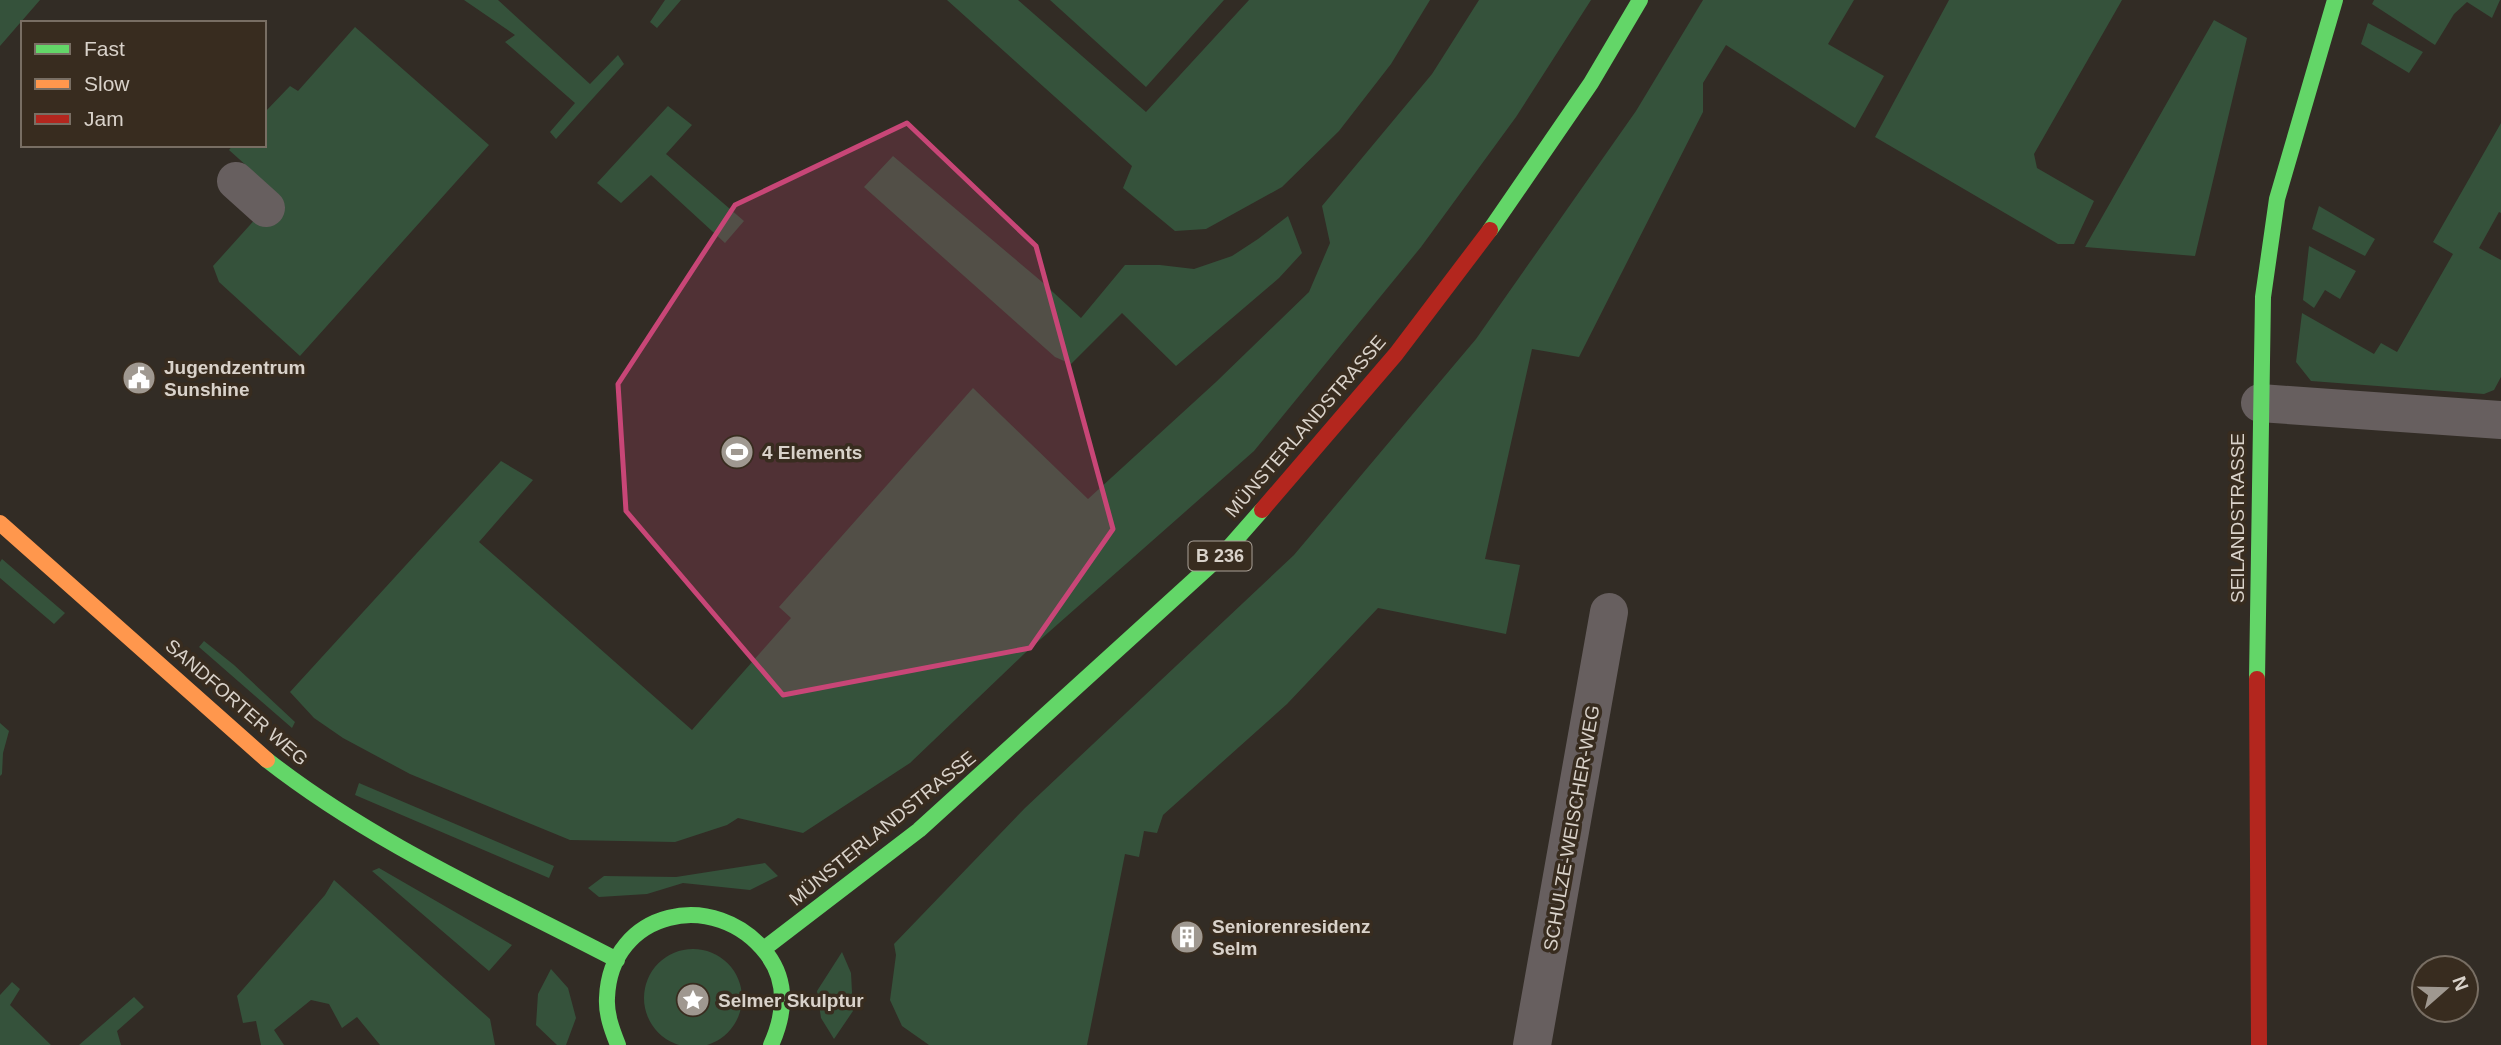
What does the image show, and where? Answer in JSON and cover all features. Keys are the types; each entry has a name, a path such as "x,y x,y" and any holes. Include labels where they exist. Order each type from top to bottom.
{"street":[{"name":"MÜNSTERLANDSTRASSE","path":"765,948 919,830 1225,552 1387,365 1489,232 1591,83 1640,0"},
{"name":"SEILANDSTRASSE","path":"2259,1045 2257,741 2263,297 2277,199 2335,0"},
{"path":"236,181 266,208"},
{"path":"2260,403 2501,419"},
{"name":"SANDFORTER WEG","path":"0,523 254,750 296,783 382,838 617,960"},
{"name":"SCHULZE-WEISCHER-WEG","path":"1532,1045 1609,612"},
{"path":"618,1045 608,1018 608,988 617,960 632,940 651,924 676,915 701,913 725,918 747,930 765,948 779,973 784,1001 780,1029 771,1045"}],"highlighted area":[{"path":"907,123 1036,246 1113,529 1030,648 783,695 626,511 618,384 735,205"}],"green space":[{"path":"0,0 40,0 21,21 0,46"},
{"path":"464,0 498,0 590,84 618,55 624,64 556,139 550,132 575,103 505,42 515,35"},
{"path":"665,0 681,0 657,28 650,22"},
{"path":"947,0 1018,0 1146,112 1249,0 1430,0 1391,64 1339,131 1282,187 1206,229 1175,231 1123,188 1132,166"},
{"path":"1050,0 1224,0 1146,87"},
{"path":"1479,0 1591,0 1516,117 1421,247 1254,451 1024,654 910,763 803,833 738,818 727,825 675,842 570,840 410,774 343,738 314,718 290,692 501,461 533,480 479,542 692,730 791,618 779,607 973,388 1088,499 1216,382 1309,292 1330,243 1322,206 1432,74"},
{"path":"1703,0 1854,0 1828,44 1884,76 1855,128 1726,45 1703,83 1703,112 1579,357 1532,349 1485,559 1520,565 1506,634 1378,608 1287,704 1163,815 1157,833 1144,831 1139,857 1125,854 1087,1045 929,1045 902,1026 890,1000 896,955 894,944 1025,808 1294,555 1476,339 1636,111"},
{"path":"1949,0 2122,0 2034,154 2037,168 2094,201 2074,244 2058,244 1875,137"},
{"path":"2374,0 2500,0 2492,18 2467,2 2454,14 2435,45 2372,4"},
{"path":"2214,20 2247,38 2195,256 2085,247"},
{"path":"2368,23 2423,52 2409,73 2361,44"},
{"path":"355,27 489,145 300,356 219,282 213,266 278,194 229,150 231,147 266,147 266,111 290,86 298,91"},
{"path":"668,106 692,125 666,154 744,221 725,243 651,175 621,203 597,183"},
{"path":"2501,123 2501,213 2499,212 2479,248 2501,260 2501,377 2494,390 2484,394 2311,381 2296,362 2302,313 2374,354 2381,343 2397,352 2453,254 2433,242"},
{"path":"893,156 1081,318 1125,265 1194,269 1232,256 1288,216 1302,253 1279,278 1176,366 1122,313 1071,364 1055,357 864,187"},
{"path":"2319,206 2375,239 2365,256 2312,229"},
{"path":"2309,246 2356,271 2340,299 2325,290 2314,308 2303,300"},
{"path":"2,559 65,613 54,624 0,578"},
{"path":"204,641 295,722 292,728 199,647"},
{"path":"0,723 9,731 0,776"},
{"path":"359,783 554,866 549,878 355,795"},
{"path":"765,863 778,876 750,890 683,883 647,894 599,897 588,888 604,876 676,877"},
{"path":"379,868 512,945 489,971 372,871"},
{"path":"334,880 490,1019 495,1045 380,1045 357,1017 342,1028 329,1004 311,1000 274,1030 284,1045 261,1045 256,1021 243,1023 237,996 325,895"},
{"path":"683,950 703,950 720,957 734,971 741,988 741,1008 734,1025 720,1039 703,1046 683,1046 666,1039 652,1025 645,1008 645,988 652,971 666,957"},
{"path":"842,952 851,973 853,1011 834,1039 821,1018 817,991"},
{"path":"551,969 568,988 576,1018 566,1045 557,1045 536,1025 538,994"},
{"path":"12,982 20,989 10,1005 51,1045 0,1045 0,995"},
{"path":"134,997 144,1007 117,1031 121,1045 79,1045"}],"traffic: fast":[{"path":"1490,230 1591,83 1640,0"},
{"path":"2257,679 2263,297 2277,199 2335,0"},
{"path":"765,948 919,830 1225,552 1262,510"},
{"path":"267,760 350,818 393,843 617,960"},
{"path":"618,1045 608,1016 607,998 613,968 626,945 645,928 669,918 695,915 721,920 746,933 774,965 782,998 779,1022 771,1045"}],"traffic: slow":[{"path":"0,523 267,760"}],"traffic: jam":[{"path":"1262,510 1396,354 1490,230"},
{"path":"2257,679 2259,1045"}],"place":[{"name":"Jugendzentrum Sunshine","path":"139,378"},
{"name":"4 Elements","path":"737,452"},
{"name":"Seniorenresidenz Selm","path":"1187,937"},
{"name":"Selmer Skulptur","path":"693,1000"}]}
